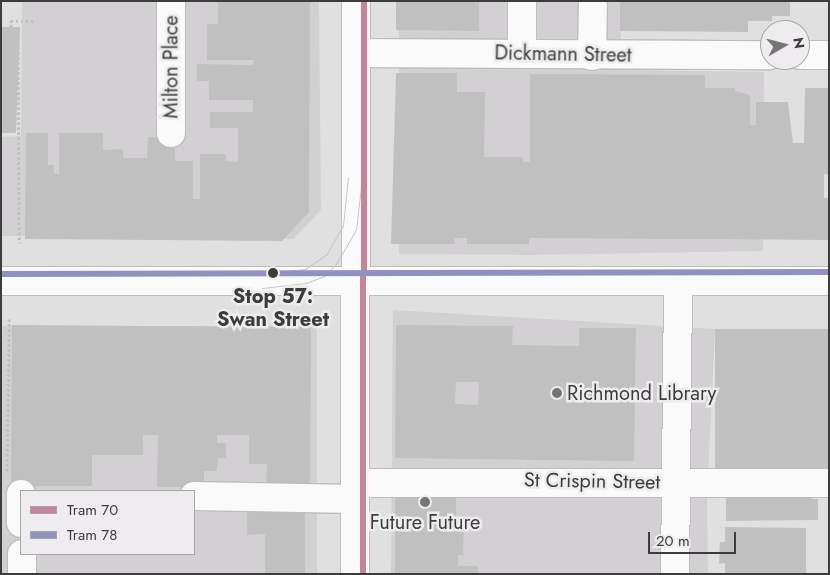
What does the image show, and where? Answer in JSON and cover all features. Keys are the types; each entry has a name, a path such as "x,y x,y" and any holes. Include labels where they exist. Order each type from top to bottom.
{"main road":[{"name":"Milton Place","path":"171,1 171,133"},
{"path":"355,574 354,281 356,1"},
{"path":"522,1 522,54"},
{"path":"592,56 593,1"},
{"name":"Dickmann Street","path":"356,53 592,56 760,55"},
{"path":"810,55 829,55"},
{"path":"675,574 678,280"},
{"path":"1,281 829,280"},
{"name":"St Crispin Street","path":"195,496 676,482 829,483"},
{"path":"22,555 22,574"}],"path":[{"path":"11,37 11,21 34,21"},
{"path":"1,37 18,37 19,243"},
{"path":"9,319 7,491 20,494"}],"shaded area":[{"path":"22,1 319,1 321,210 293,239 1,236 1,137 21,136"},
{"path":"399,1 621,1 621,70 764,72 763,251 529,255 399,254"},
{"path":"393,310 715,329 707,495 708,574 391,574"},
{"path":"1,326 317,326 317,574 1,574"}],"building":[{"path":"218,1 310,1 309,212 282,241 25,239 26,133 48,133 48,165 54,165 54,174 59,174 59,133 103,133 103,150 123,149 123,158 147,158 148,137 175,138 175,161 193,161 193,199 200,199 200,154 226,154 226,161 238,162 238,128 210,128 210,112 253,112 253,100 209,100 209,81 197,81 197,64 253,65 254,60 207,60 207,24 218,24"},
{"path":"396,1 479,1 479,31 396,30"},
{"path":"620,1 790,1 790,16 772,16 772,20 748,21 748,32 620,31"},
{"path":"1,27 20,27 16,133 1,133"},
{"path":"396,73 457,73 457,92 485,92 484,157 523,157 523,162 530,162 530,74 705,75 705,88 735,88 735,91 750,95 750,125 756,125 756,102 788,102 793,143 804,143 805,88 829,88 829,175 824,174 824,198 829,198 829,240 529,238 529,244 467,244 467,238 454,238 455,244 391,244"},
{"path":"12,325 311,327 310,487 266,487 267,464 249,464 249,435 217,435 217,443 226,443 226,458 218,458 217,471 204,471 204,487 157,487 158,435 143,435 143,455 92,455 92,486 11,486"},
{"name":"Richmond Library","path":"396,325 513,326 512,345 579,346 579,328 636,328 634,461 395,458","holes":["456,382 479,382 478,405 455,404"]},
{"path":"715,329 829,329 829,470 715,470"},
{"path":"395,484 456,485 456,518 464,518 463,555 458,555 458,566 478,566 478,574 395,574"},
{"path":"811,486 812,499 818,499 818,520 726,521 726,492"},
{"path":"247,503 305,503 305,574 265,574 265,534 247,535"},
{"path":"725,527 806,528 806,574 725,574 725,563 719,564 720,542 725,542"}],"tram line":[{"name":"70","path":"363,574 364,1"},
{"path":"262,274 305,269 326,255 343,226 348,177"},
{"path":"262,288 306,283 324,276 336,264 356,230 362,177"},
{"name":"78","path":"1,274 829,272"}],"place":[{"name":"Stop 57: Swan Street","path":"273,273"},
{"name":"Richmond Library","path":"557,393"},
{"name":"Future Future","path":"425,502"}]}
